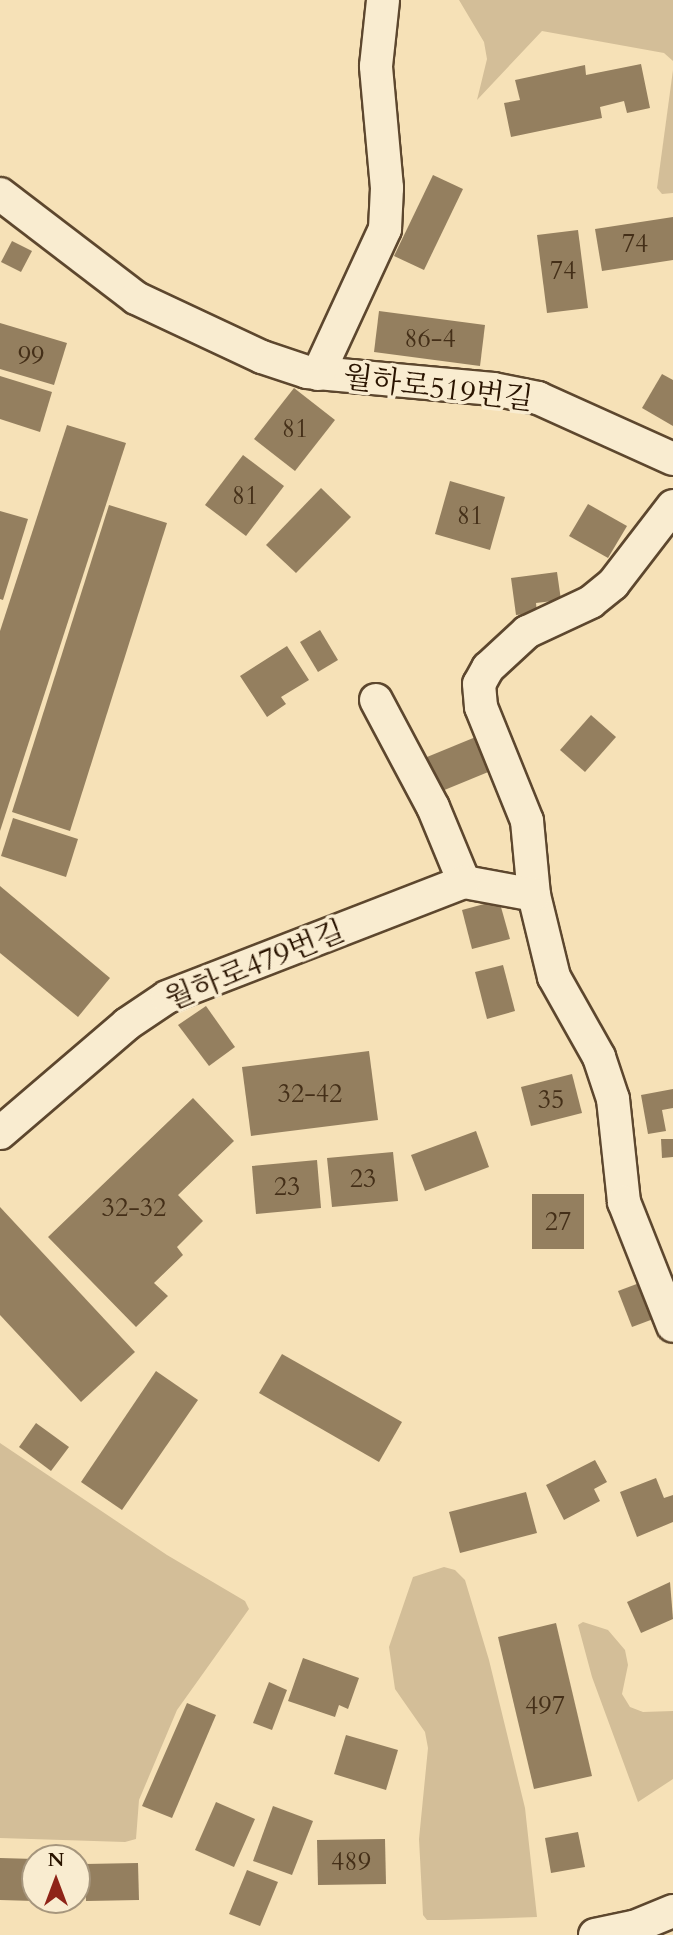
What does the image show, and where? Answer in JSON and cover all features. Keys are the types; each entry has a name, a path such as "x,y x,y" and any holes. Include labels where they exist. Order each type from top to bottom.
{"street":[{"name":"월하로519번길","path":"318,374 385,229 387,188 376,66 383,0"},
{"name":"월하로519번길","path":"0,194 136,298 262,357 318,374 466,386 538,398 673,459"},
{"path":"673,506 613,584 590,602 527,632 488,668 479,684 481,707 527,821 534,895 554,977 599,1057 613,1099 624,1202 673,1326"},
{"path":"376,700 433,807 464,882 534,895"},
{"name":"월하로479번길","path":"0,1133 127,1024 167,997 464,882"},
{"path":"595,1935 634,1927 673,1911"}],"shaded area":[{"path":"459,0 673,0 673,61 664,53 542,31 477,100 487,59 484,42"},
{"path":"673,70 673,193 662,194 657,188"},
{"path":"0,1443 167,1555 245,1601 249,1609 177,1710 139,1800 136,1839 125,1842 0,1838"},
{"path":"444,1567 455,1570 465,1580 489,1660 525,1808 537,1917 427,1920 423,1915 419,1839 428,1748 425,1732 395,1689 389,1647 413,1577"},
{"path":"583,1622 608,1630 625,1650 628,1665 622,1694 630,1707 643,1712 673,1711 673,1779 638,1802 592,1677 578,1625"}],"building":[{"path":"641,64 650,108 627,113 624,101 600,107 602,118 511,137 504,103 520,100 515,80 585,65 586,75"},
{"path":"433,175 463,189 424,270 394,256"},
{"path":"673,217 673,260 602,271 595,229"},
{"path":"578,230 588,308 547,313 537,235"},
{"path":"12,241 32,251 21,272 1,262"},
{"path":"379,311 485,325 480,366 374,352"},
{"path":"0,323 67,343 54,385 0,369"},
{"path":"662,374 673,380 673,426 642,408"},
{"path":"0,376 52,392 40,432 0,419"},
{"path":"294,388 335,420 295,471 254,439"},
{"path":"67,425 126,443 0,831 0,631"},
{"path":"243,455 284,486 246,536 205,505"},
{"path":"450,481 505,497 490,550 435,534"},
{"path":"321,488 351,517 296,573 266,545"},
{"path":"588,504 627,526 608,558 569,536"},
{"path":"109,505 167,523 70,831 12,812"},
{"path":"0,511 28,519 3,600 0,599"},
{"path":"557,572 561,600 536,603 537,613 516,615 511,578"},
{"path":"320,630 338,660 318,672 300,642"},
{"path":"287,646 309,680 281,697 286,704 267,717 240,676"},
{"path":"591,715 616,737 585,772 560,750"},
{"path":"483,734 498,768 442,791 427,757"},
{"path":"13,818 78,839 66,877 1,856"},
{"path":"0,886 110,978 78,1017 0,953"},
{"path":"499,900 510,939 472,949 462,910"},
{"path":"503,965 515,1011 487,1019 475,972"},
{"path":"206,1006 235,1047 209,1066 178,1025"},
{"path":"369,1051 378,1120 251,1136 242,1067"},
{"path":"572,1074 582,1113 531,1126 521,1087"},
{"path":"673,1089 673,1108 662,1110 666,1131 648,1134 641,1095"},
{"path":"193,1098 234,1141 178,1195 203,1221 177,1247 183,1255 154,1283 168,1296 136,1327 48,1237"},
{"path":"476,1131 489,1167 425,1191 411,1155"},
{"path":"661,1139 673,1139 673,1157 662,1158"},
{"path":"393,1152 398,1201 332,1207 327,1158"},
{"path":"317,1160 321,1208 256,1214 252,1166"},
{"path":"532,1194 584,1194 584,1249 532,1249"},
{"path":"0,1207 135,1352 81,1402 0,1315"},
{"path":"642,1282 656,1318 632,1327 618,1291"},
{"path":"282,1354 402,1422 379,1462 259,1393"},
{"path":"156,1371 198,1400 122,1510 81,1482"},
{"path":"36,1423 69,1447 51,1471 19,1447"},
{"path":"595,1460 607,1482 594,1489 600,1501 564,1520 546,1485"},
{"path":"656,1478 664,1498 673,1495 673,1522 637,1537 620,1492"},
{"path":"526,1492 537,1533 460,1553 449,1512"},
{"path":"670,1582 673,1619 641,1633 627,1602"},
{"path":"556,1623 592,1776 534,1789 498,1637"},
{"path":"303,1658 359,1678 348,1709 339,1705 335,1717 288,1701"},
{"path":"269,1682 287,1690 272,1730 253,1723"},
{"path":"187,1703 216,1715 172,1818 142,1806"},
{"path":"346,1735 398,1750 386,1790 334,1774"},
{"path":"216,1802 255,1819 234,1867 195,1850"},
{"path":"273,1806 313,1821 292,1875 253,1861"},
{"path":"578,1832 585,1867 551,1873 545,1838"},
{"path":"385,1839 386,1884 318,1885 317,1840"},
{"path":"0,1858 21,1859 21,1901 0,1900"},
{"path":"138,1863 139,1900 91,1901 91,1864"},
{"path":"247,1870 278,1882 260,1926 229,1914"}]}
